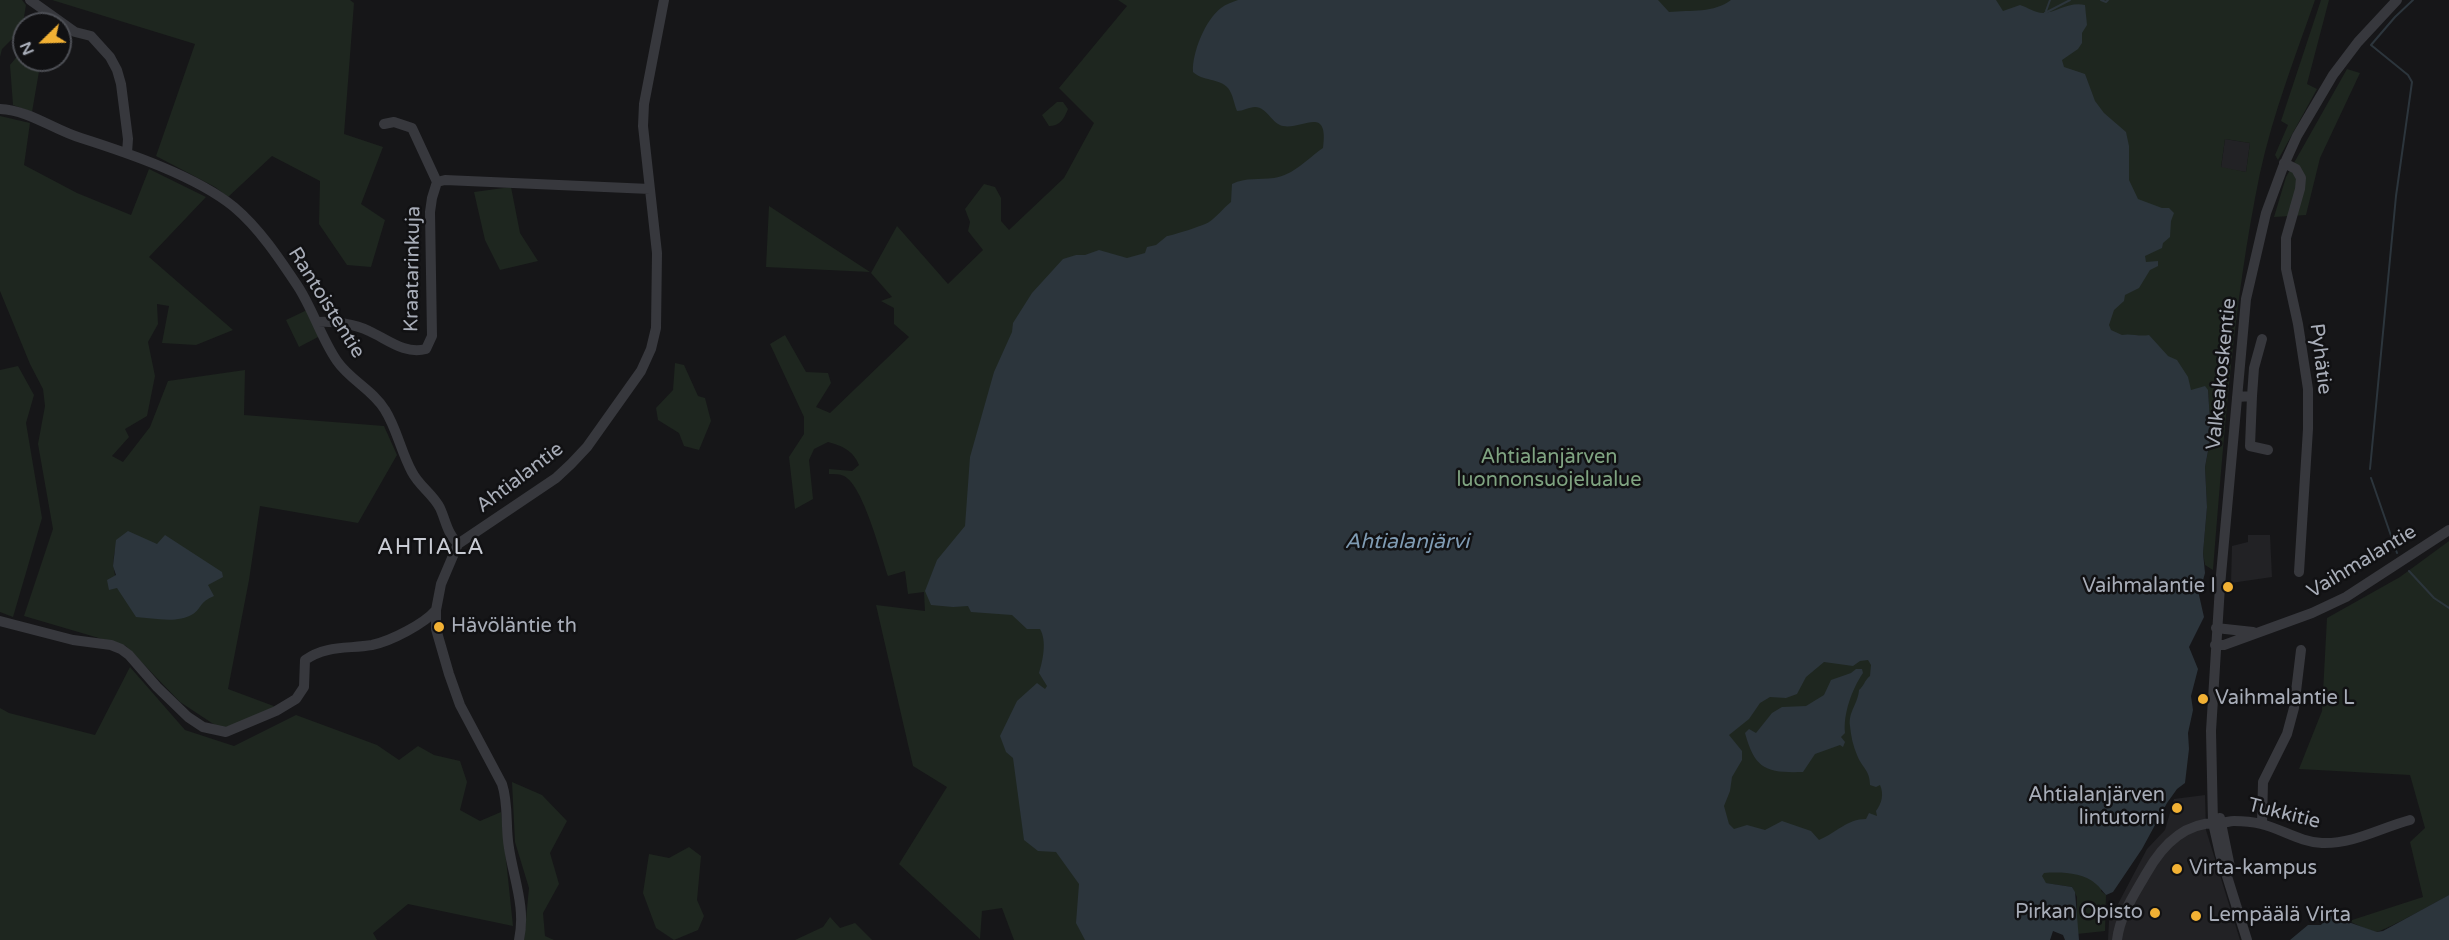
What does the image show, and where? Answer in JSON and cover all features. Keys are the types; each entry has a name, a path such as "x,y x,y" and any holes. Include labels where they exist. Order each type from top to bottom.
{"street":[{"path":"30,0 75,32 91,36 110,57 121,84 128,139 127,153"},
{"name":"Ahtialantie","path":"458,544 556,478 571,464 587,447 640,371 651,349 656,328 657,253 643,126 644,104 664,0"},
{"name":"Valkeakoskentie","path":"2247,940 2233,894 2217,822 2211,731 2216,628 2243,321 2266,213 2284,163 2305,120 2333,75 2358,42 2397,0"},
{"name":"Rantoistentie","path":"0,109 28,116 76,137 127,153 219,197 236,210 275,254 297,285 339,364 385,409 411,469 420,484 435,499 446,528 458,544"},
{"name":"Kraatarinkuja","path":"384,124 394,122 412,128 437,183"},
{"name":"Pyhätie","path":"2284,163 2296,169 2301,182 2286,238 2286,269 2298,324 2308,389 2308,429 2299,572"},
{"name":"Kraatarinkuja","path":"437,183 456,181 650,189"},
{"name":"Kraatarinkuja","path":"318,322 328,321 368,330 408,350 426,349 432,336 430,212 437,183"},
{"path":"2262,339 2257,353 2252,396 2250,446 2268,450"},
{"path":"2236,397 2252,396"},
{"name":"Vaihmalantie","path":"2215,645 2224,645 2312,613 2346,597 2449,530"},
{"path":"458,544 441,584 436,610 436,629 454,693 502,784 506,797 509,849 520,901 522,926 519,940"},
{"path":"0,621 73,640 111,645 121,649 188,717 203,727 226,732 236,730 296,699 304,687 305,660 314,654 328,649 375,644 423,622 436,610"},
{"path":"423,622 436,629"},
{"name":"Vaihmalantie","path":"2216,628 2257,632"},
{"path":"2262,824 2263,782 2287,734 2294,708 2301,650"},
{"name":"Tukkitie","path":"2117,940 2119,923 2157,856 2181,831 2217,822 2234,821 2262,824 2302,839 2323,843 2358,839 2379,829 2410,820"}],"shaded area":[{"path":"2225,139 2250,143 2246,172 2221,168"},
{"path":"2248,535 2270,535 2272,577 2231,583 2232,546 2248,542"},
{"name":"Virta-kampus","path":"2205,795 2206,830 2240,940 2108,940 2109,921 2147,849 2165,830 2174,799"}],"green space":[{"path":"0,0 22,0 26,5 25,12 12,12 12,39 2,49 0,57"},
{"path":"52,0 350,0 354,3 344,134 383,147 361,204 385,220 371,267 347,265 319,224 320,181 272,156 228,197 215,187 156,156 195,44"},
{"name":"Ahtialanjärvi","path":"1118,0 2315,0 2271,129 2251,222 2236,321 2213,570 2205,565 2203,553 2207,507 2205,467 2211,436 2208,390 2101,891 2106,895 2105,931 2077,934 2077,897 2072,887 2045,883 1941,940 1014,940 1002,908 982,911 980,939 899,864 947,787 913,766 876,605 925,611 924,592 908,594 905,571 888,576 858,492 844,476 829,474 829,469 852,471 859,465 846,449 828,442 814,449 809,460 813,499 795,509 789,457 804,434 804,417 770,344 785,335 806,372 828,373 831,383 816,407 830,413 909,337 894,324 894,308 881,301 892,297 871,273 897,226 948,284 983,250 968,231 970,222 965,209 984,184 995,187 1001,198 1001,221 1009,230 1064,178 1094,123 1059,88 1127,6","holes":["2225,139 2250,143 2246,172 2221,167"]},
{"path":"2321,0 2329,0 2307,84 2317,89 2278,160 2275,155 2288,125 2281,121"},
{"path":"12,63 12,72 39,72 32,112 13,105 10,65"},
{"path":"2347,69 2360,73 2320,158 2306,215 2274,217 2286,177"},
{"path":"1057,102 1063,102 1068,109 1061,121 1049,126 1042,115"},
{"path":"0,116 30,123 24,165 77,193 131,215 149,169 206,197 149,257 233,330 196,345 162,343 169,306 157,304 158,324 148,342 155,376 147,416 125,429 129,437 112,456 123,462 150,427 168,381 245,370 244,415 384,426 397,455 358,523 260,506 249,580 228,689 279,708 221,729 180,702 126,646 24,616 53,529 38,444 45,406 43,389 30,364 0,291","holes":["132,534 157,545 122,593 114,570 117,546"]},
{"path":"511,187 520,233 538,261 500,270 485,240 474,192"},
{"path":"769,206 870,272 766,267"},
{"path":"307,310 320,336 299,347 286,320"},
{"path":"675,363 684,365 698,396 705,398 711,421 699,450 684,446 679,433 658,420 656,408 673,390"},
{"path":"18,366 34,395 26,423 42,518 13,617 0,612 0,370"},
{"path":"2449,541 2449,895 2376,932 2349,921 2423,897 2410,842 2425,828 2410,775 2299,769 2322,711 2327,618 2400,577"},
{"path":"130,667 185,730 234,746 296,715 377,745 399,760 418,746 434,755 460,761 467,782 460,810 480,821 501,812 513,926 408,904 373,933 377,940 0,940 0,708 9,713 95,735"},
{"path":"512,782 542,795 567,821 550,853 559,884 543,913 545,936 554,940 524,940 529,888 515,842"},
{"path":"689,847 701,856 697,900 704,916 698,930 674,940 656,928 643,893 649,854 669,858"},
{"path":"830,917 840,928 855,923 872,940 795,940 823,927"}],"water":[{"name":"Ahtialanjärvi","path":"1238,0 1658,0 1669,12 1710,9 1731,0 1996,0 2003,11 2020,5 2043,13 2074,4 2085,5 2087,25 2082,33 2082,43 2078,49 2062,60 2064,67 2085,74 2095,101 2104,113 2126,132 2129,146 2129,180 2138,199 2162,208 2169,208 2174,213 2170,237 2163,243 2162,248 2145,256 2146,262 2158,261 2158,266 2150,270 2139,288 2125,295 2124,301 2114,310 2109,325 2111,330 2122,335 2149,335 2168,356 2177,360 2188,377 2191,390 2205,386 2208,390 2211,435 2205,467 2207,507 2203,553 2205,573 2199,595 2204,617 2189,647 2198,669 2191,696 2193,710 2188,733 2189,749 2185,783 2177,789 2167,803 2142,849 2113,892 2106,895 2091,880 2078,875 2044,873 2042,876 2046,883 2072,887 2075,892 2079,940 2065,940 2063,935 2053,931 2050,940 1085,940 1076,923 1079,884 1056,852 1038,851 1024,840 1013,758 1006,752 1000,736 1017,701 1037,683 1045,689 1047,686 1039,673 1044,645 1040,629 1027,629 1012,615 971,612 968,606 931,605 925,591 937,560 965,526 970,457 994,372 1012,332 1013,323 1032,293 1063,259 1099,250 1127,258 1145,253 1147,247 1156,245 1167,236 1195,228 1212,220 1231,202 1232,184 1288,174 1323,148 1324,135 1318,123 1283,126 1259,108 1253,107 1237,111 1228,88 1193,72 1197,47 1210,20 1221,8","holes":["1868,660 1871,665 1870,676 1859,690 1850,721 1854,748 1867,772 1870,785 1876,787 1880,785 1881,788 1882,798 1876,811 1877,816 1869,813 1866,819 1853,821 1819,840 1811,831 1782,821 1765,830 1747,825 1734,829 1729,824 1724,806 1732,777 1742,760 1742,751 1729,735 1749,719 1760,703 1770,697 1786,698 1797,694 1806,677 1824,662 1853,666 1860,661"]},
{"path":"128,531 157,544 165,535 222,572 223,577 208,585 214,596 206,600 196,612 180,619 136,617 117,588 109,590 107,580 116,575 113,566 116,540"},
{"path":"1856,669 1862,669 1863,673 1855,686 1847,710 1845,733 1841,737 1845,742 1843,747 1840,745 1815,754 1803,772 1771,770 1758,762 1745,733 1749,729 1756,733 1772,713 1782,707 1806,706 1824,695 1831,680"},
{"path":"2449,895 2449,940 2290,940 2308,925 2321,925 2328,915 2377,932 2383,931"}],"waterway":[{"path":"2046,11 2050,0"},
{"path":"2045,13 2070,0"},
{"path":"2101,0 2106,2 2108,0"},
{"path":"2370,469 2396,196 2412,82 2408,75 2371,45 2413,0"},
{"path":"2371,478 2397,553"},
{"path":"2409,571 2434,598 2449,608"}],"place":[{"name":"Vaihmalantie I","path":"2228,587"},
{"name":"Hävöläntie th","path":"439,627"},
{"name":"Vaihmalantie L","path":"2203,699"},
{"name":"Ahtialanjärven lintutorni","path":"2177,808"},
{"name":"Virta-kampus","path":"2177,869"},
{"name":"Pirkan Opisto","path":"2155,913"},
{"name":"Lempäälä Virta","path":"2196,916"}],"district":[{"name":"AHTIALA","path":"431,548"}],"park label":[{"name":"Ahtialanjärven luonnonsuojelualue","path":"1549,470"}]}
